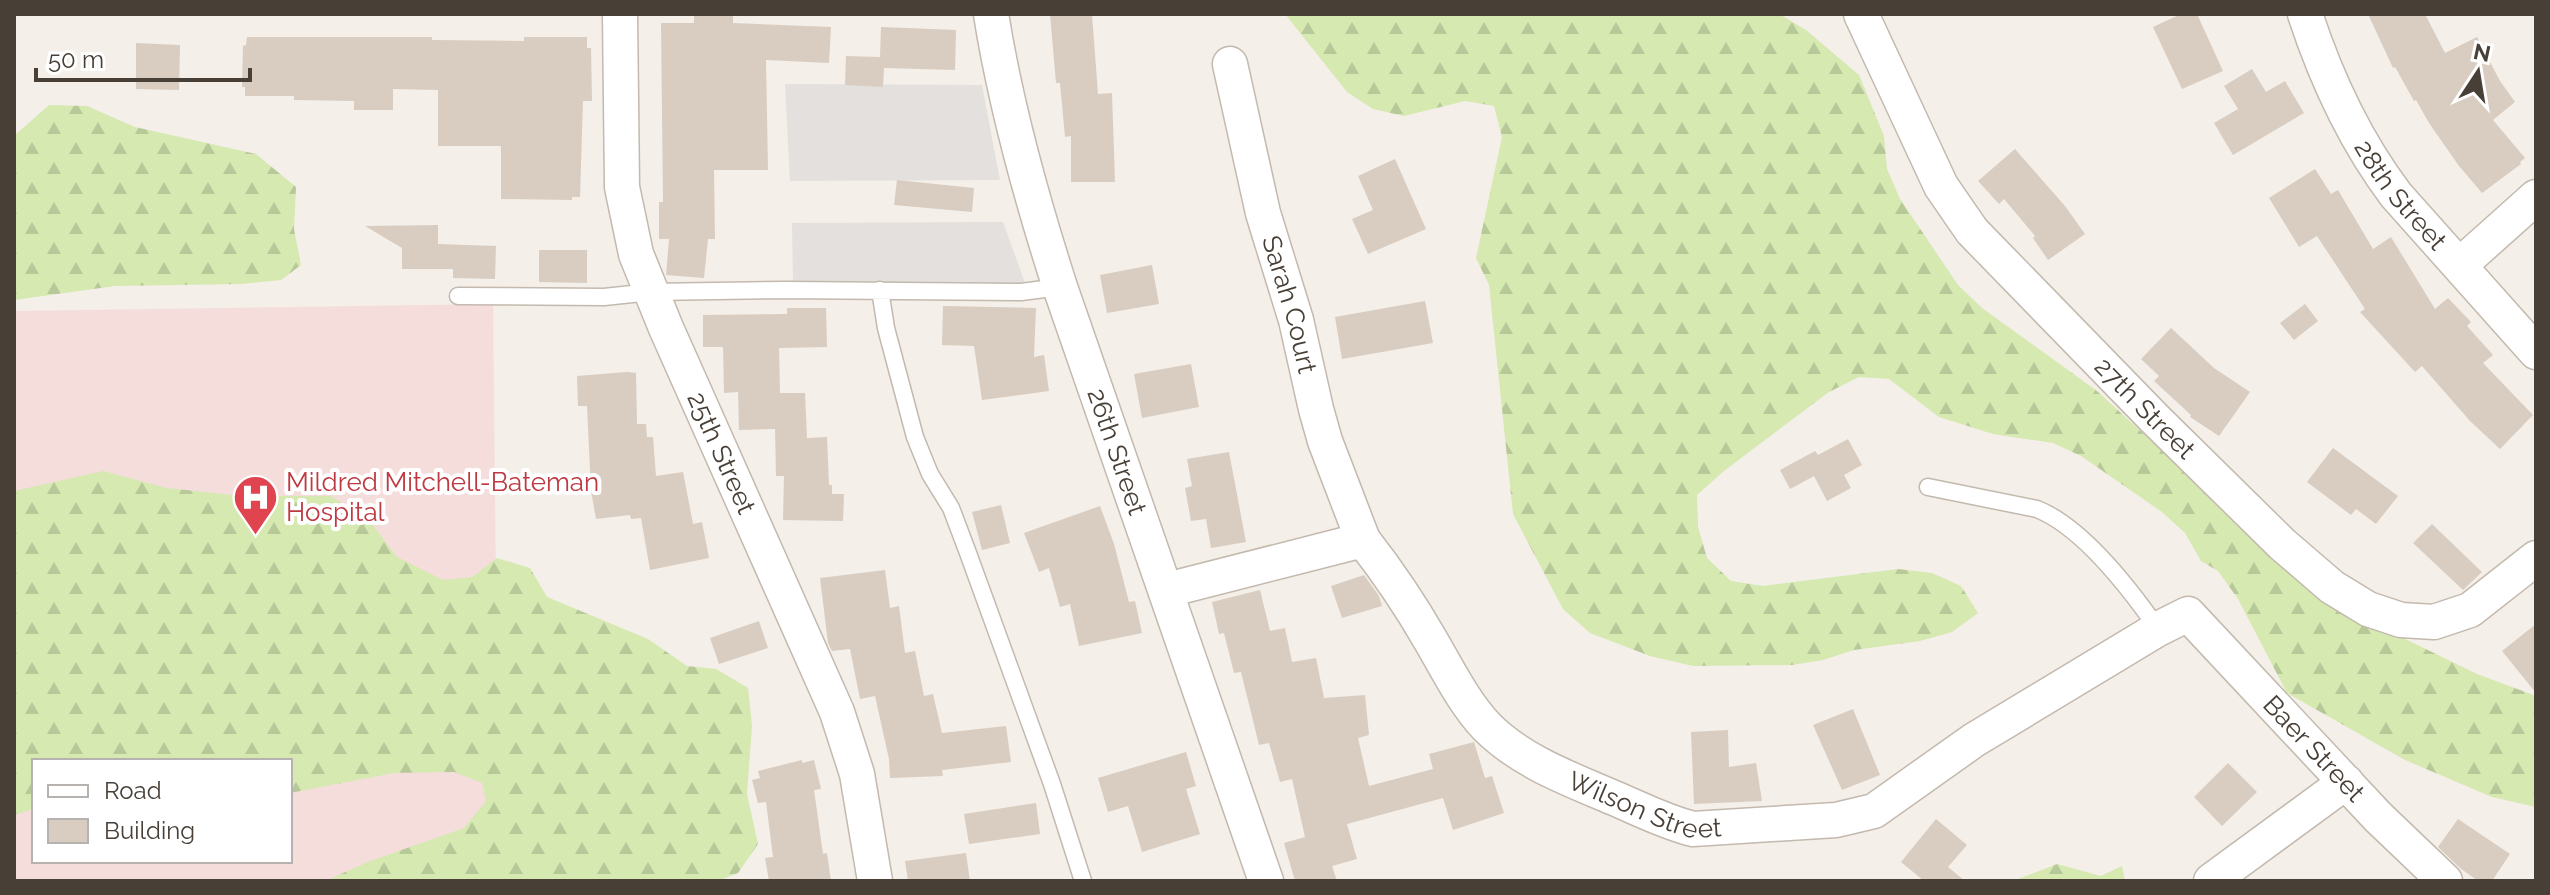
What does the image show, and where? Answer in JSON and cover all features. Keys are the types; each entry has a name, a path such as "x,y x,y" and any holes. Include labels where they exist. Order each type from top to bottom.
{"street":[{"name":"25th Street","path":"620,14 622,187 629,229 651,292 842,727 857,774 875,881"},
{"name":"26th Street","path":"991,14 1021,161 1060,287 1266,881"},
{"name":"27th Street","path":"1861,14 1941,186 1972,231 2155,419 2282,544 2332,587 2368,609 2401,620 2434,622 2470,610 2536,558"},
{"name":"28th Street","path":"2305,14 2363,148 2396,195 2536,352"},
{"name":"Sarah Court","path":"1230,64 1263,213 1296,320 1316,409 1363,540"},
{"path":"2460,265 2536,197"},
{"path":"1167,590 1363,540"},
{"name":"Wilson Street","path":"1363,540 1418,618 1467,701 1487,727 1511,748 1540,765 1674,824 1693,829 1836,820 1874,811 1974,740 2173,621"},
{"name":"Baer Street","path":"2173,621 2346,782 2445,881"},
{"path":"2211,881 2346,782"}],"lane":[{"path":"458,296 604,297 651,292 880,290 1021,292 1060,287"},
{"path":"880,290 886,328 915,437 964,541 1052,784 1083,881"},
{"path":"1928,487 2037,509 2054,516 2072,530 2121,582 2173,621"}],"shaded area":[{"path":"785,84 982,85 1000,180 790,181"},
{"path":"1003,222 1025,283 793,282 792,223"},
{"name":"Mildred Mitchell-Bateman Hospital","path":"493,304 499,881 14,881 14,311"}],"green space":[{"path":"1285,14 1779,14 1806,30 1859,75 1884,136 1887,169 1900,199 1958,285 1982,308 2097,391 2197,483 2356,615 2477,674 2536,696 2536,807 2492,797 2405,760 2287,693 2238,599 2218,571 2201,561 2185,533 2162,512 2081,456 2053,443 1993,434 1939,417 1889,379 1859,377 1829,392 1697,495 1698,527 1707,558 1731,581 1763,586 1898,569 1932,573 1961,586 1978,613 1952,632 1920,641 1854,650 1823,660 1792,665 1693,666 1650,656 1590,633 1563,609 1513,514 1489,285 1476,258 1502,137 1494,106 1465,101 1404,116 1373,109 1347,92"},
{"path":"49,105 87,106 135,127 256,154 296,187 294,229 301,265 281,280 240,284 115,286 14,300 14,136"},
{"path":"103,471 167,488 243,496 330,496 367,517 397,557 443,580 472,577 497,558 530,568 547,597 648,639 687,666 716,669 748,688 752,726 747,794 758,844 738,873 718,881 325,881 370,861 464,828 486,801 482,783 454,772 394,773 292,793 292,759 32,759 32,810 14,815 14,491"},
{"path":"2057,864 2101,876 2122,866 2125,881 2013,881"}],"building":[{"path":"694,14 733,14 733,23 831,27 829,63 766,60 768,170 714,170 715,239 708,239 704,278 666,275 669,239 659,239 659,202 663,202 661,23 694,23"},
{"path":"1050,14 1092,14 1098,94 1112,93 1115,182 1071,182 1071,136 1065,137"},
{"path":"2181,14 2197,14 2223,71 2182,89 2153,27"},
{"path":"2368,14 2425,14 2445,53 2477,37 2515,102 2493,120 2525,158 2521,164 2482,193 2459,166 2414,101 2393,68"},
{"path":"881,27 956,30 955,70 884,68 883,87 845,85 846,56 880,57"},
{"path":"247,37 432,37 432,40 524,41 524,37 587,37 587,48 591,48 592,101 583,101 580,197 572,197 572,200 501,199 501,146 438,146 438,90 393,89 393,110 354,110 354,101 245,96 245,87 242,87 243,46"},
{"path":"136,43 180,45 179,90 136,89"},
{"path":"2252,69 2266,92 2285,81 2304,113 2233,155 2214,123 2238,109 2224,86"},
{"path":"2015,149 2085,234 2048,260 2033,238 2035,236 2004,199 1999,204 1978,181"},
{"path":"1395,159 1426,229 1368,254 1352,219 1373,210 1358,176"},
{"path":"2315,169 2331,194 2338,190 2373,249 2391,237 2435,309 2448,298 2471,322 2467,326 2493,355 2483,363 2533,415 2500,449 2470,421 2422,366 2415,372 2360,312 2365,309 2317,236 2299,247 2269,198"},
{"path":"897,180 974,188 972,212 894,205"},
{"path":"438,225 438,244 496,246 495,279 453,278 453,269 402,269 402,248 365,226"},
{"path":"539,250 587,250 587,283 539,282"},
{"path":"1152,265 1159,304 1107,313 1100,275"},
{"path":"1425,301 1433,343 1342,359 1335,317"},
{"path":"2305,304 2318,321 2294,340 2280,323"},
{"path":"943,306 1036,308 1034,357 1044,355 1049,391 982,400 974,346 942,345"},
{"path":"787,308 826,308 827,347 779,348 780,393 805,393 807,438 827,437 829,485 832,485 832,494 844,494 843,521 783,520 784,476 776,476 775,429 739,430 738,392 724,393 723,347 703,347 703,315 787,314"},
{"path":"2171,328 2214,368 2250,392 2219,436 2190,417 2154,381 2159,376 2141,359"},
{"path":"1191,364 1199,407 1142,418 1134,374"},
{"path":"636,373 637,424 646,424 647,437 653,437 656,476 683,472 693,524 702,522 709,558 650,570 641,518 631,519 630,515 596,519 591,491 587,406 578,406 577,376"},
{"path":"1848,439 1862,465 1844,475 1851,488 1827,501 1814,476 1790,489 1780,470 1815,451 1818,455"},
{"path":"2333,448 2398,496 2376,524 2356,509 2351,515 2307,482"},
{"path":"1229,452 1246,542 1211,548 1206,519 1191,521 1185,488 1192,486 1187,459"},
{"path":"1001,505 1010,543 982,550 972,512"},
{"path":"1100,506 1114,544 1129,602 1135,601 1142,633 1079,646 1070,604 1060,607 1049,568 1039,572 1024,533"},
{"path":"2432,524 2482,572 2463,590 2413,543"},
{"path":"885,570 890,608 899,606 905,653 915,651 924,696 933,694 942,733 1006,726 1011,762 942,770 943,776 890,778 889,759 875,696 860,699 850,649 832,651 828,643 820,578"},
{"path":"1364,575 1379,596 1382,606 1342,618 1331,586"},
{"path":"1260,590 1270,631 1285,628 1292,662 1316,658 1324,698 1365,695 1369,735 1358,738 1369,786 1433,769 1429,754 1474,742 1485,778 1492,776 1504,813 1453,830 1443,798 1347,824 1357,859 1332,866 1337,881 1295,881 1284,843 1305,837 1292,779 1280,782 1269,743 1259,745 1241,672 1234,673 1224,633 1219,634 1212,602"},
{"path":"759,621 768,648 719,664 710,638"},
{"path":"2536,624 2536,693 2502,651"},
{"path":"1853,709 1880,775 1842,790 1813,725"},
{"path":"1728,730 1729,767 1756,763 1762,801 1694,804 1691,732"},
{"path":"1186,752 1196,786 1186,789 1200,834 1142,852 1128,806 1108,812 1098,778"},
{"path":"802,760 802,763 814,760 821,789 814,790 823,854 827,853 831,881 769,881 765,858 773,857 766,802 758,803 752,780 760,778 758,771"},
{"path":"2228,763 2257,792 2222,826 2194,797"},
{"path":"1036,803 1040,834 969,844 964,814"},
{"path":"1936,819 1967,845 1948,867 1965,881 1924,881 1901,862"},
{"path":"2458,819 2510,854 2492,881 2478,881 2438,847"},
{"path":"966,853 970,881 908,881 905,861"}],"place":[{"name":"Mildred Mitchell-Bateman Hospital","path":"255,536"}]}
